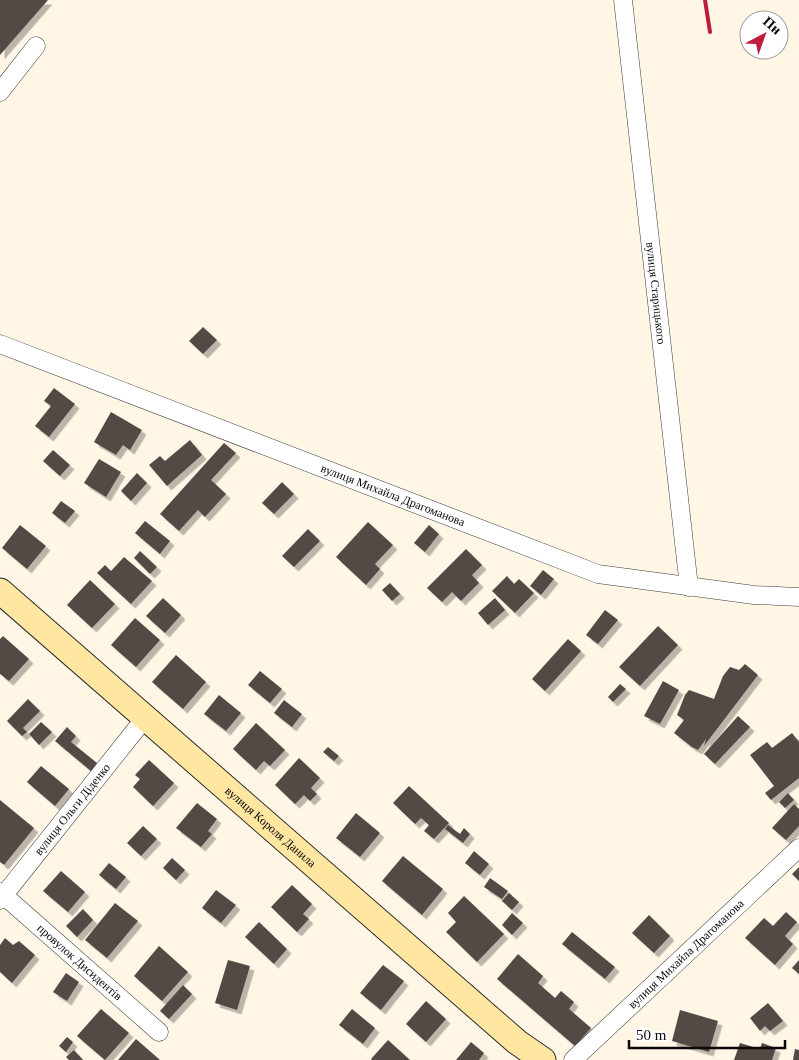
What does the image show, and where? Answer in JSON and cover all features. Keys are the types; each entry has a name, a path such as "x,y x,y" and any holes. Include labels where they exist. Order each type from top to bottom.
{"main road":[{"name":"вулиця Короля Данила","path":"0,590 517,1042 543,1060"}],"street":[{"name":"вулиця Старицького","path":"623,0 690,587"},
{"path":"0,92 36,46"},
{"name":"вулиця Михайла Драгоманова","path":"0,344 598,574 754,595 799,597"},
{"name":"вулиця Ольги Діденко","path":"1,896 145,718"},
{"name":"вулиця Михайла Драгоманова","path":"573,1060 799,848"},
{"name":"провулок Дисидентів","path":"1,896 159,1032"}],"building":[{"path":"0,0 48,0 0,55"},
{"path":"203,327 217,340 203,354 189,341"},
{"path":"54,388 75,404 49,437 35,426 51,406 44,401"},
{"path":"111,412 142,430 130,450 123,445 116,455 94,442"},
{"path":"190,440 202,455 167,486 149,465 160,456 165,461"},
{"path":"224,443 236,453 211,480 226,494 205,517 198,510 179,531 160,514"},
{"path":"53,450 70,465 60,476 43,461"},
{"path":"99,459 121,472 106,497 84,483"},
{"path":"137,473 147,483 131,501 121,491"},
{"path":"282,482 294,494 274,514 262,503"},
{"path":"61,501 75,511 65,523 52,513"},
{"path":"145,521 170,541 160,554 135,533"},
{"path":"368,522 393,545 375,564 380,569 366,585 336,557"},
{"path":"20,525 46,546 27,569 2,548"},
{"path":"429,525 439,534 425,552 414,543"},
{"path":"308,529 320,541 294,567 282,556"},
{"path":"466,549 482,565 472,575 479,583 461,601 452,592 442,602 427,588"},
{"path":"140,551 157,567 150,574 134,558"},
{"path":"124,557 152,581 131,604 97,573 105,565 111,571"},
{"path":"543,570 554,579 541,595 530,586"},
{"path":"507,576 514,584 519,579 534,593 515,613 492,591"},
{"path":"90,580 115,604 92,628 67,605"},
{"path":"390,583 400,594 392,601 382,590"},
{"path":"163,598 181,615 165,633 146,616"},
{"path":"495,598 505,610 488,625 478,613"},
{"path":"605,610 618,620 598,644 586,635"},
{"path":"135,618 160,640 136,667 111,645"},
{"path":"658,626 678,645 640,686 619,667"},
{"path":"3,636 29,659 9,681 0,674 0,639"},
{"path":"568,639 581,651 545,691 532,679"},
{"path":"176,655 206,682 183,709 152,682"},
{"path":"745,664 758,675 704,746 706,739 698,750 674,733 684,720 677,715 689,690 714,699 723,676 730,667 739,670"},
{"path":"260,671 282,689 270,703 248,685"},
{"path":"663,681 679,690 660,724 644,716"},
{"path":"620,684 626,689 613,702 608,697"},
{"path":"219,695 241,713 226,731 204,714"},
{"path":"28,699 40,711 23,728 27,732 22,736 7,721"},
{"path":"284,700 302,714 292,727 274,713"},
{"path":"738,716 750,727 715,764 704,754"},
{"path":"41,722 52,732 39,745 29,734"},
{"path":"256,723 285,750 270,766 264,761 256,770 233,749"},
{"path":"67,727 76,736 71,742 97,763 91,771 55,741"},
{"path":"792,733 799,742 799,778 771,800 765,793 774,786 750,755 767,742 772,748"},
{"path":"328,747 339,756 334,761 323,752"},
{"path":"299,758 320,778 311,788 317,794 310,801 304,795 295,804 275,785"},
{"path":"149,760 174,783 153,806 133,787 140,779 135,775"},
{"path":"41,766 69,789 55,806 27,782"},
{"path":"409,786 449,823 434,839 424,831 429,825 421,818 415,824 393,803"},
{"path":"788,793 794,800 785,808 779,802"},
{"path":"0,800 34,828 4,865 0,862"},
{"path":"197,803 217,819 208,831 212,834 201,847 176,828"},
{"path":"794,804 799,809 799,826 786,840 772,828"},
{"path":"356,813 380,833 360,857 336,838"},
{"path":"448,825 460,834 464,828 470,834 463,843 445,829"},
{"path":"143,826 157,839 141,856 127,843"},
{"path":"474,851 489,864 480,875 465,863"},
{"path":"403,856 443,889 422,915 382,881"},
{"path":"172,858 185,870 176,880 163,868"},
{"path":"109,863 126,877 116,889 99,875"},
{"path":"799,867 799,881 792,874"},
{"path":"61,871 85,892 68,912 43,891"},
{"path":"490,878 508,891 502,899 484,887"},
{"path":"292,885 312,904 303,914 309,919 297,932 271,907"},
{"path":"216,890 236,905 221,923 202,908"},
{"path":"509,893 519,902 512,910 502,901"},
{"path":"464,896 504,934 477,962 446,932 456,922 448,913"},
{"path":"115,903 138,921 107,958 85,940"},
{"path":"83,909 93,920 77,937 66,926"},
{"path":"786,912 797,922 785,936 793,944 775,965 745,938 764,918 773,926"},
{"path":"512,913 523,923 512,935 502,925"},
{"path":"649,915 670,936 654,953 632,933"},
{"path":"259,922 287,949 274,964 245,937"},
{"path":"572,932 615,967 605,979 562,944"},
{"path":"5,938 13,945 19,941 35,955 12,983 0,972 0,945"},
{"path":"159,946 188,972 162,1001 134,976"},
{"path":"518,954 543,976 538,983 555,998 561,991 574,1002 569,1009 591,1028 575,1046 497,979"},
{"path":"228,960 250,966 237,1010 215,1003"},
{"path":"799,960 799,974 792,968"},
{"path":"383,965 404,981 381,1010 360,993"},
{"path":"66,973 79,982 67,1001 53,992"},
{"path":"183,985 192,994 169,1019 160,1011"},
{"path":"426,1001 446,1019 426,1042 406,1024"},
{"path":"768,1003 783,1021 770,1031 765,1026 760,1031 750,1018"},
{"path":"101,1009 129,1033 105,1060 77,1036"},
{"path":"352,1009 375,1028 363,1044 339,1025"},
{"path":"680,1010 718,1021 709,1052 672,1041"},
{"path":"67,1037 73,1042 66,1052 59,1046"},
{"path":"136,1039 160,1060 118,1060"},
{"path":"388,1040 410,1060 372,1060"},
{"path":"471,1042 484,1053 479,1060 456,1060"},
{"path":"740,1043 760,1049 762,1043 776,1048 772,1060 734,1060"},
{"path":"795,1049 799,1050 799,1060 793,1060"},
{"path":"74,1050 83,1060 69,1060 66,1057"}],"railway":[{"path":"705,0 710,32"}]}
